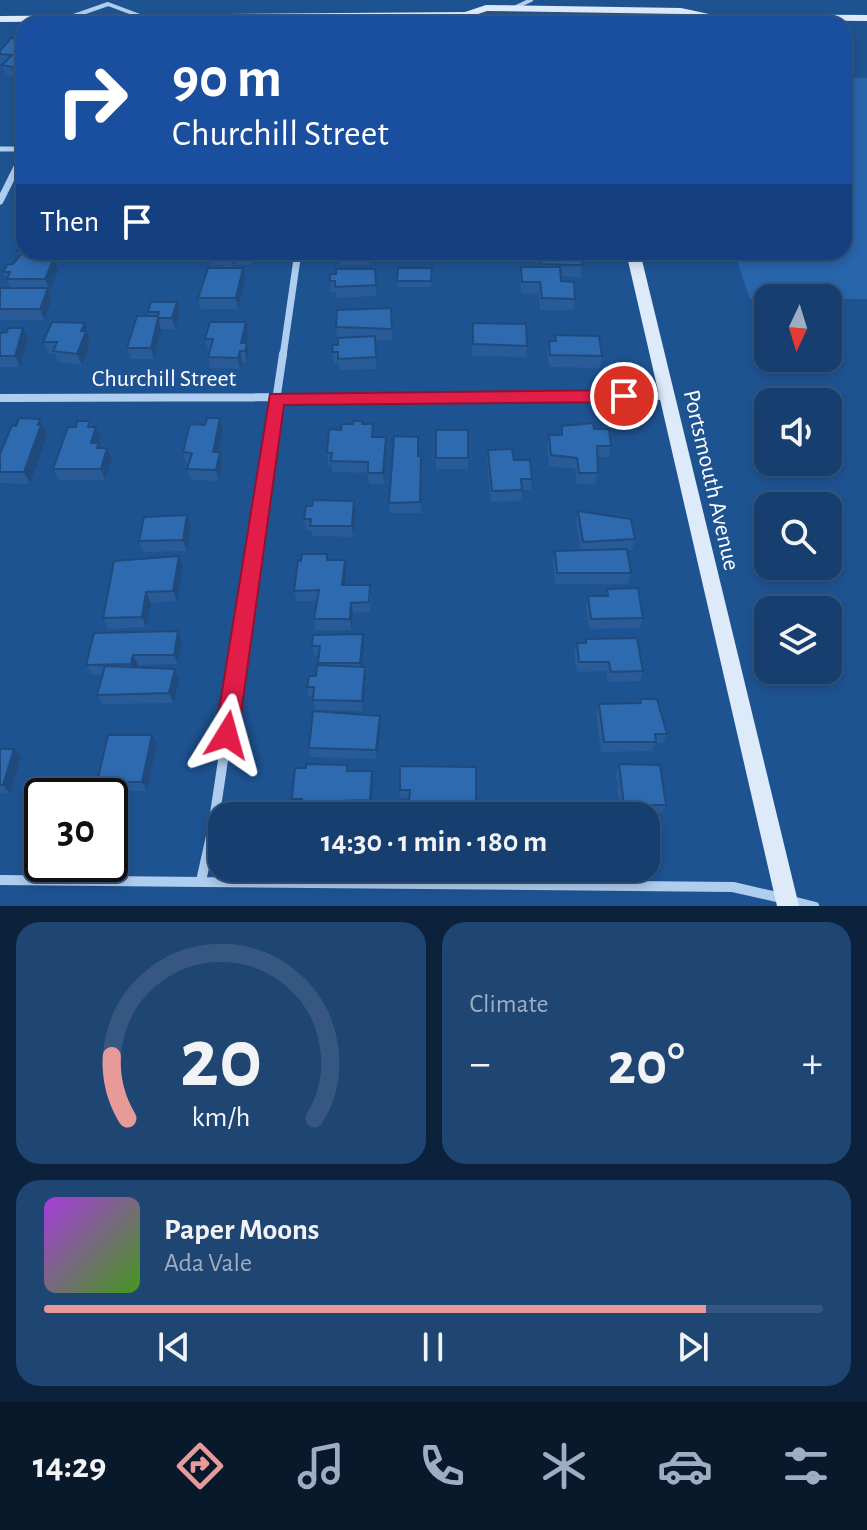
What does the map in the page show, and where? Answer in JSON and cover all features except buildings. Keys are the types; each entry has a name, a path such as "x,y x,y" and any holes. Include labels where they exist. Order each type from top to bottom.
{"main road":[{"path":"468,15 486,8 563,4 681,11 704,16"},
{"path":"441,16 473,16"},
{"name":"Portsmouth Avenue","path":"635,260 787,903"}],"street":[{"path":"0,201 16,168"},
{"path":"201,881 213,827 297,260"},
{"name":"Churchill Street","path":"0,398 665,396"},
{"path":"0,880 733,887 787,903"}],"lane":[{"path":"514,8 531,0"},
{"path":"73,16 108,2 140,16"},
{"path":"787,903 815,906"}],"shaded area":[{"path":"852,78 867,78 867,299 842,299 842,284 754,284 754,299 750,299 737,260 852,260"}],"route":[{"path":"227,735 276,398 624,396"}]}
